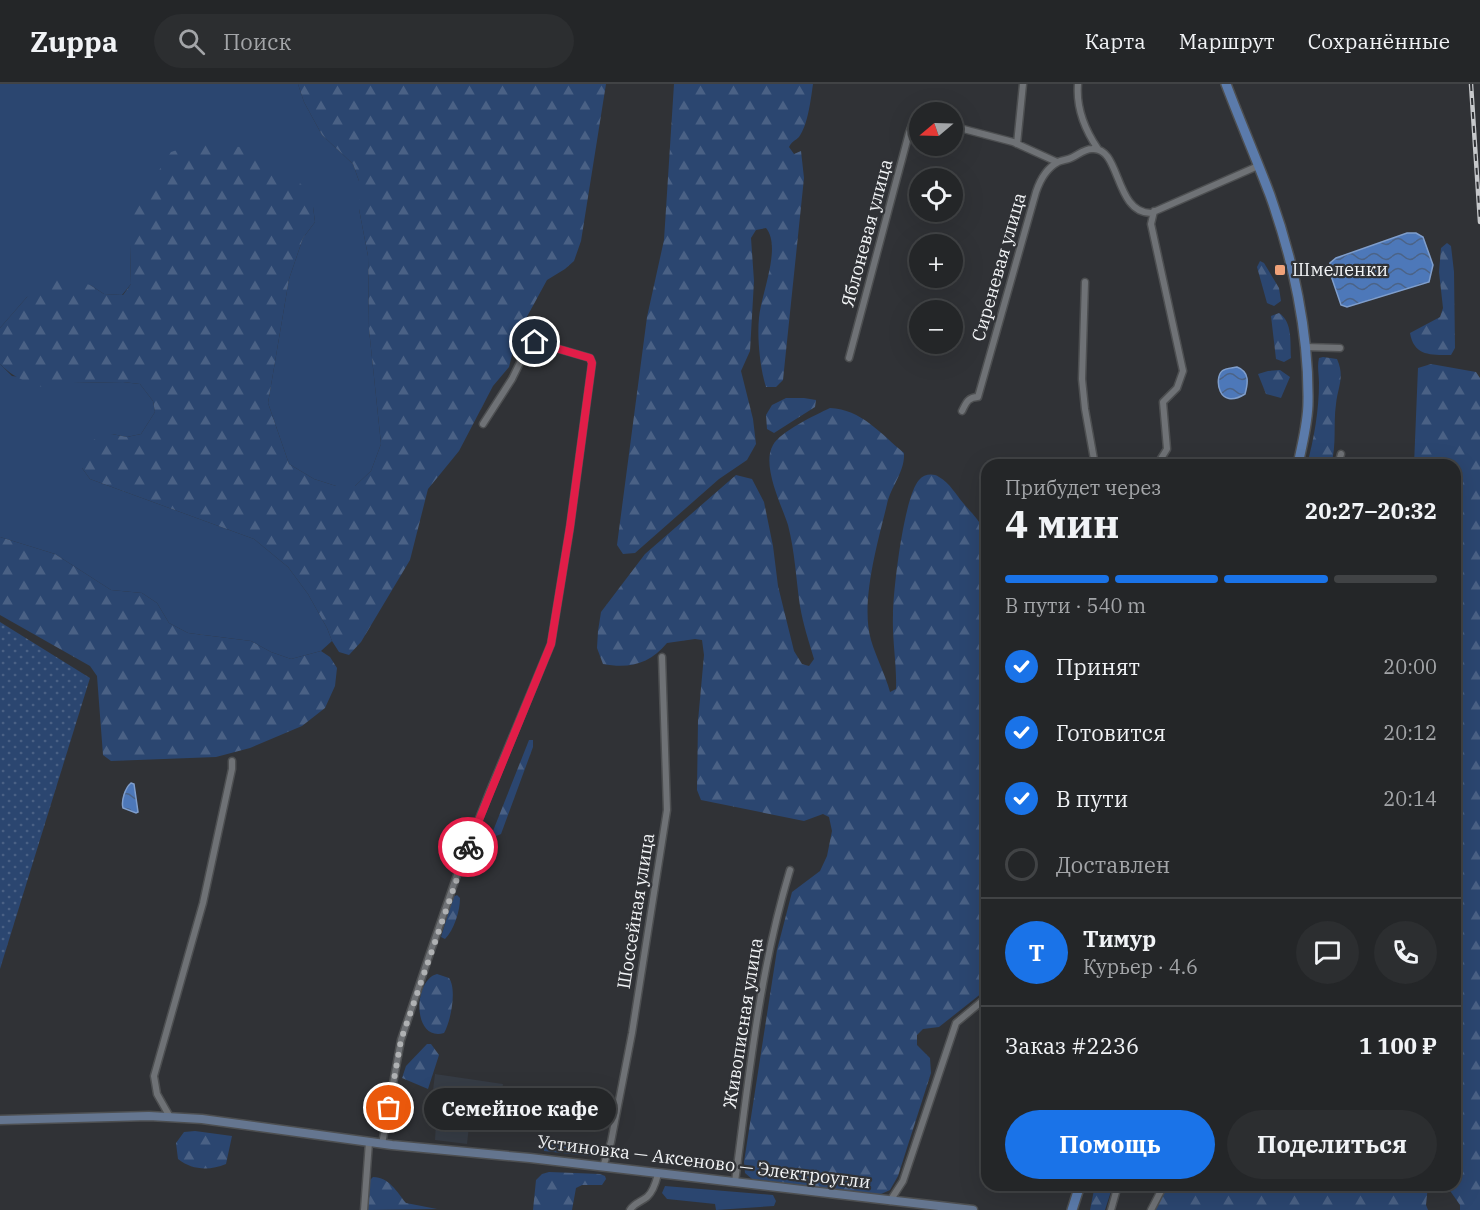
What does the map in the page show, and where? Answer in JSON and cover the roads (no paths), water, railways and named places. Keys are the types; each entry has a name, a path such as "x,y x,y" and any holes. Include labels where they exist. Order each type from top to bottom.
{"main road":[{"path":"1226,84 1283,236 1298,299 1305,347 1308,403 1299,459"},
{"name":"Устиновка — Аксеново — Электроугли","path":"0,1120 149,1116 202,1119 382,1144 974,1210"},
{"path":"1072,1210 1078,1191"}],"street":[{"path":"1017,144 1023,84"},
{"path":"1078,84 1077,96 1088,135 1111,162 1125,198 1144,213 1154,211 1258,166"},
{"path":"963,129 1017,144 1057,162 1089,149 1099,149"},
{"name":"Яблоневая улица","path":"849,358 909,133"},
{"name":"Сиреневая улица","path":"962,411 968,400 972,397 978,398 1036,192 1041,180 1057,162"},
{"path":"1154,211 1151,224 1183,371 1177,388 1163,402 1167,449 1161,459"},
{"path":"1085,282 1082,379 1094,459"},
{"path":"382,1144 401,1040 429,956 458,872 551,644 573,505 592,363 590,358 535,342 529,344 512,379 483,424"},
{"path":"1305,347 1340,348"},
{"path":"1340,459 1341,453"},
{"name":"Шоссейная улица","path":"603,1167 611,1142 632,1033 667,810 662,657"},
{"path":"170,1117 157,1094 154,1076 203,903 232,761"},
{"name":"Живописная улица","path":"735,1182 759,1000 776,915 790,870"},
{"path":"890,1201 903,1181 956,1023 981,1002"},
{"path":"364,1210 369,1142"},
{"path":"630,1210 648,1197 658,1174"},
{"path":"1111,1210 1116,1191"},
{"path":"1150,1210 1161,1191"}],"water":[{"path":"1407,233 1416,233 1423,237 1433,265 1429,282 1347,307 1341,305 1329,270 1330,263 1336,258"},
{"path":"1237,367 1246,375 1245,394 1229,399 1220,391 1218,380 1222,371"},
{"path":"131,783 134,784 138,812 136,813 123,808 124,795"}],"railway":[{"path":"1471,84 1480,222"}],"place":[{"name":"Шмеленки","path":"1280,270"},
{"name":"Семейное кафе","path":"389,1108"}]}
